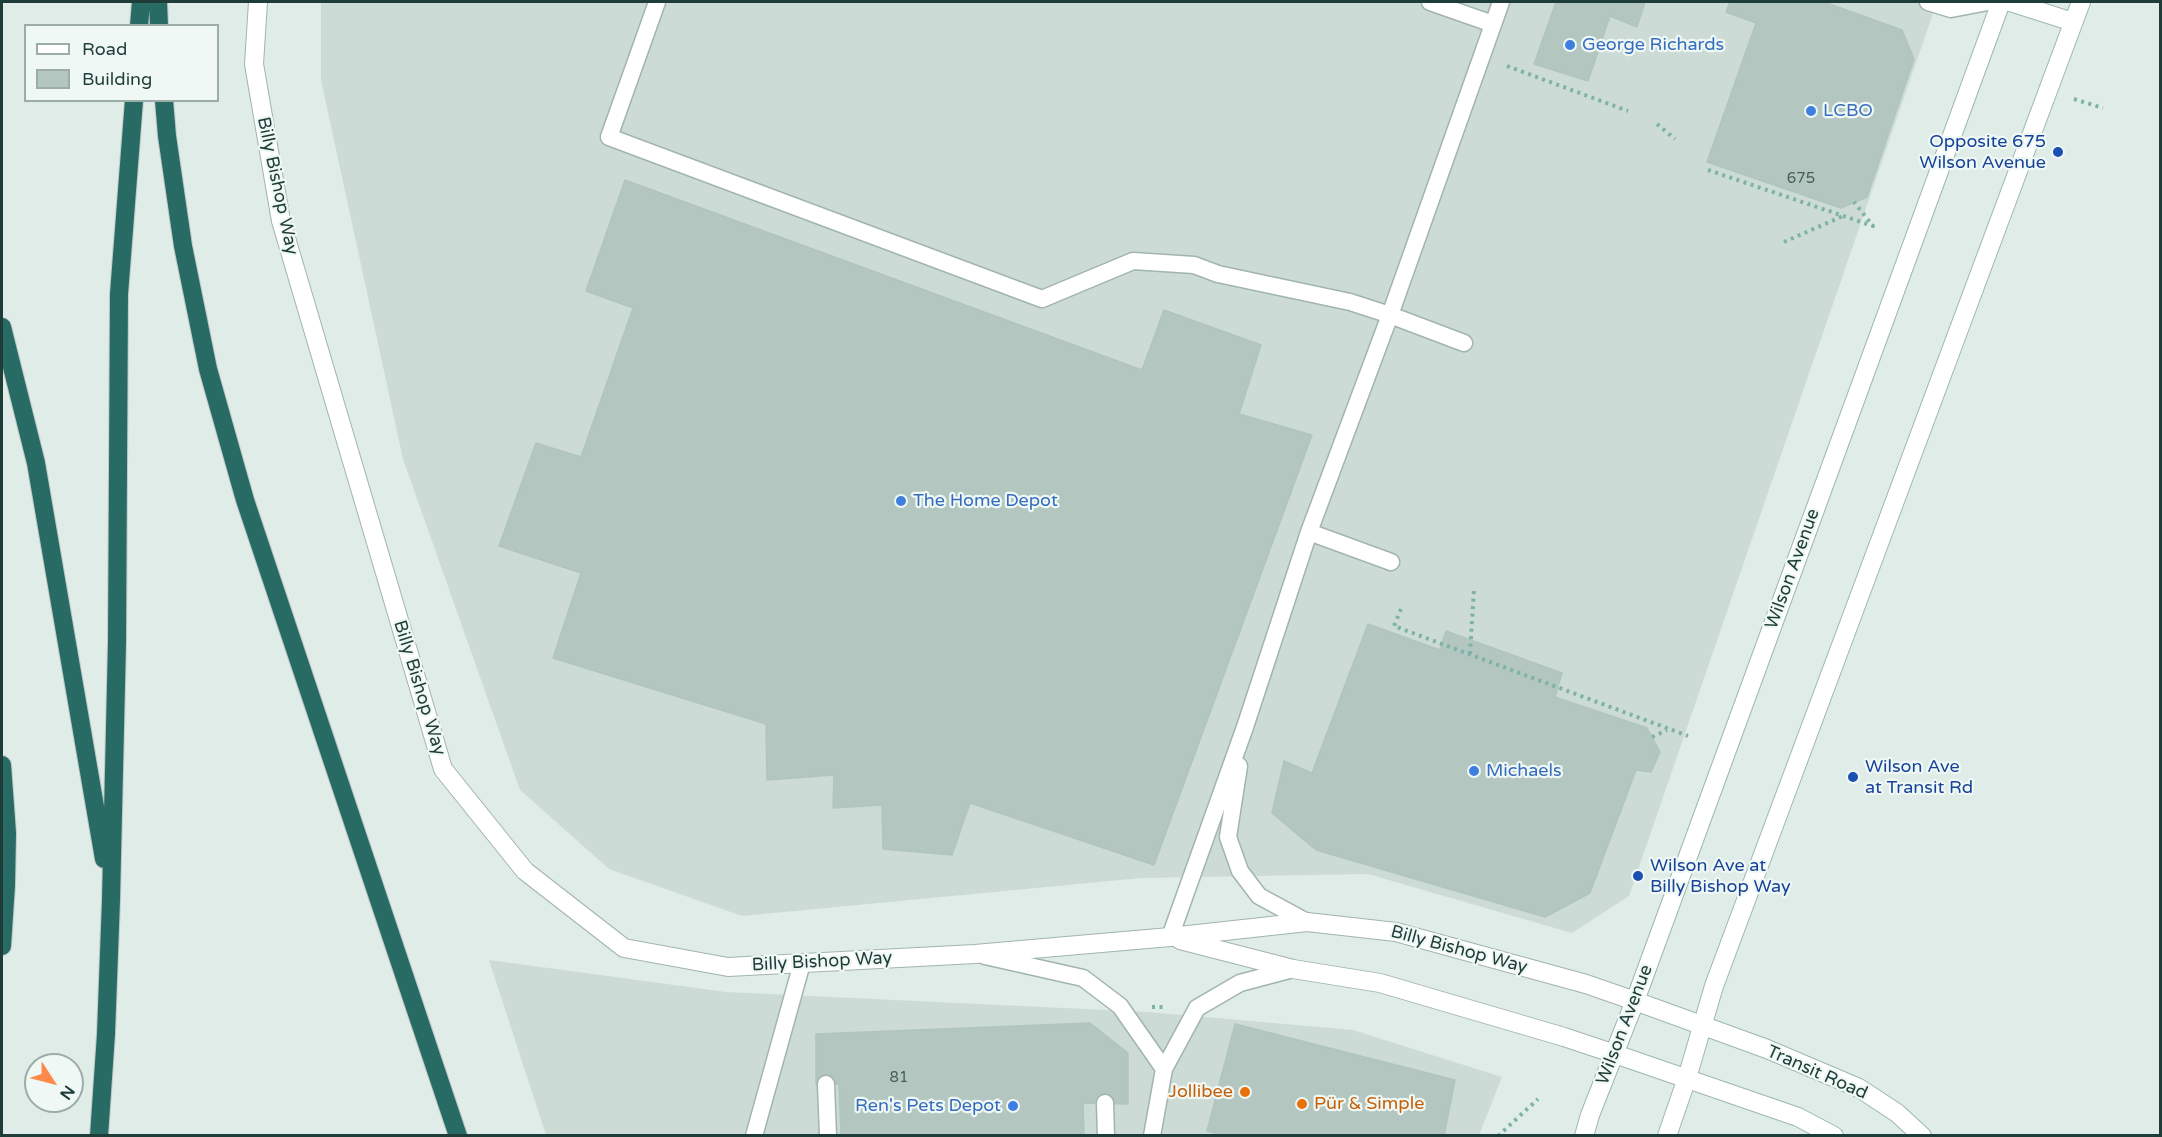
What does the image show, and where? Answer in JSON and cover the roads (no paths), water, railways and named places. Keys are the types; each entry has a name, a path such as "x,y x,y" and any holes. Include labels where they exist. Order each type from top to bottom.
{"highway":[{"path":"140,24 141,2"},
{"path":"158,2 159,24"},
{"path":"99,1136 106,1034 111,900 117,642 119,294 134,102"},
{"path":"165,102 167,136 183,246 208,369 245,500 458,1136"},
{"path":"2,327 36,463 111,900"},
{"path":"2,765 7,833 2,946"}],"street":[{"name":"Billy Bishop Way","path":"258,2 254,64 281,221 443,769 525,871 624,948 728,967 975,954 1170,938 1307,922 1396,932 1586,984 1704,1025"},
{"name":"Wilson Avenue","path":"1584,1136 2001,2"},
{"path":"2010,2 2073,22"},
{"path":"1667,1136 1704,1025 1714,986 2081,2"},
{"name":"Billy Bishop Way","path":"1170,938 1293,969 1380,983 1564,1037 1687,1078"},
{"name":"Transit Road","path":"1704,1025 1858,1088 1897,1113 1922,1136"},
{"path":"1687,1078 1798,1117 1834,1136"}],"lane":[{"path":"657,2 609,137 1042,299 1132,261 1194,266 1218,274 1350,302 1464,344"},
{"path":"1430,2 1493,24"},
{"path":"1170,938 1245,727 1309,532 1390,315 1501,2"},
{"path":"1928,2 1951,9 1988,2"},
{"path":"1309,532 1391,562"},
{"path":"1245,727 1228,837 1240,871 1258,896 1307,922"},
{"path":"975,954 1083,978 1120,1006 1164,1069"},
{"path":"754,1136 802,963"},
{"path":"1152,1136 1164,1069 1197,1008 1240,982 1293,969"},
{"path":"826,1084 828,1136"},
{"path":"1105,1103 1106,1136"}],"place":[{"name":"George Richards","path":"1570,45"},
{"name":"LCBO","path":"1811,111"},
{"name":"Opposite 675 Wilson Avenue","path":"2058,152"},
{"name":"The Home Depot","path":"901,501"},
{"name":"Michaels","path":"1474,771"},
{"name":"Wilson Ave at Transit Rd","path":"1853,777"},
{"name":"Wilson Ave at Billy Bishop Way","path":"1638,876"},
{"name":"Jollibee","path":"1245,1092"},
{"name":"Pür & Simple","path":"1302,1104"},
{"name":"Ren's Pets Depot","path":"1013,1106"}]}
